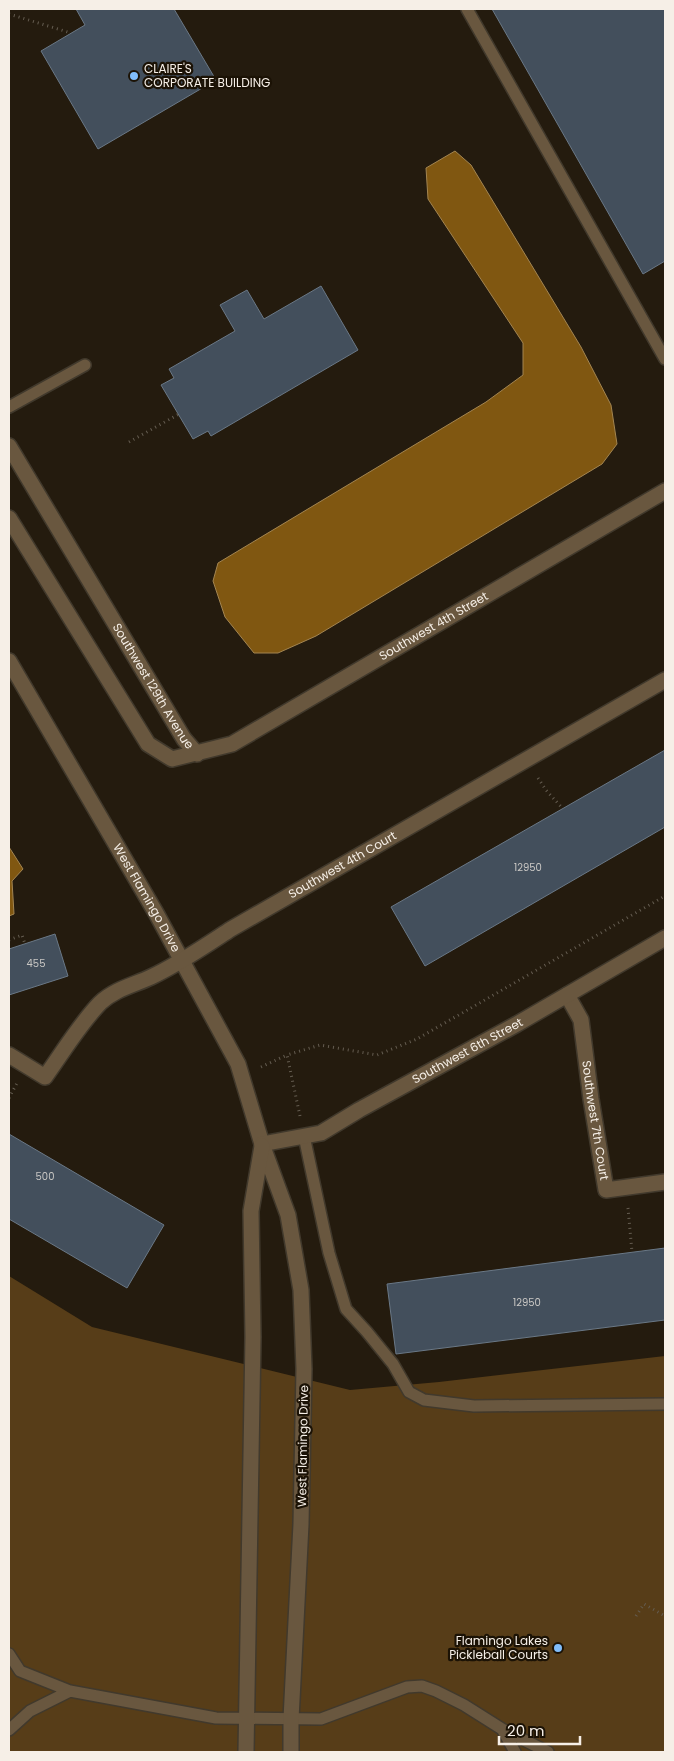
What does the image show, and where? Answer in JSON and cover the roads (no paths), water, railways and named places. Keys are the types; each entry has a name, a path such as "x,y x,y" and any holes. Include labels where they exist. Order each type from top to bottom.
{"street":[{"name":"Southwest 129th Avenue","path":"9,446 184,739 197,754"},
{"name":"Southwest 4th Street","path":"197,754 232,744 665,491"},
{"name":"Southwest 129th Avenue","path":"9,518 148,744 172,758 197,754"},
{"name":"West Flamingo Drive","path":"9,661 182,960 238,1064 262,1144 288,1215 300,1290 304,1369 303,1460 290,1719 292,1752"},
{"name":"Southwest 4th Court","path":"9,1055 45,1077 78,1029 102,1002 126,986 151,977 182,960 231,929 665,680"},
{"name":"Southwest 6th Street","path":"262,1144 321,1134 359,1110 567,995 665,938"},
{"name":"Southwest 7th Court","path":"567,995 581,1020 591,1099 606,1190 665,1182"},
{"name":"West Flamingo Drive","path":"246,1752 253,1337 251,1211 262,1144"}],"lane":[{"path":"468,9 661,345 665,360"},
{"path":"9,407 85,365"},
{"path":"304,1136 329,1253 346,1309 368,1332 393,1364 409,1392 424,1400 474,1406 665,1404"},
{"path":"9,1654 20,1671 70,1691 216,1718 321,1719 407,1687 422,1686 464,1705 502,1728 548,1752"},
{"path":"9,1730 30,1711 70,1691"},
{"path":"502,1728 515,1752"}],"place":[{"name":"CLAIRE'S CORPORATE BUILDING","path":"134,76"},
{"name":"Flamingo Lakes Pickleball Courts","path":"558,1648"}]}
